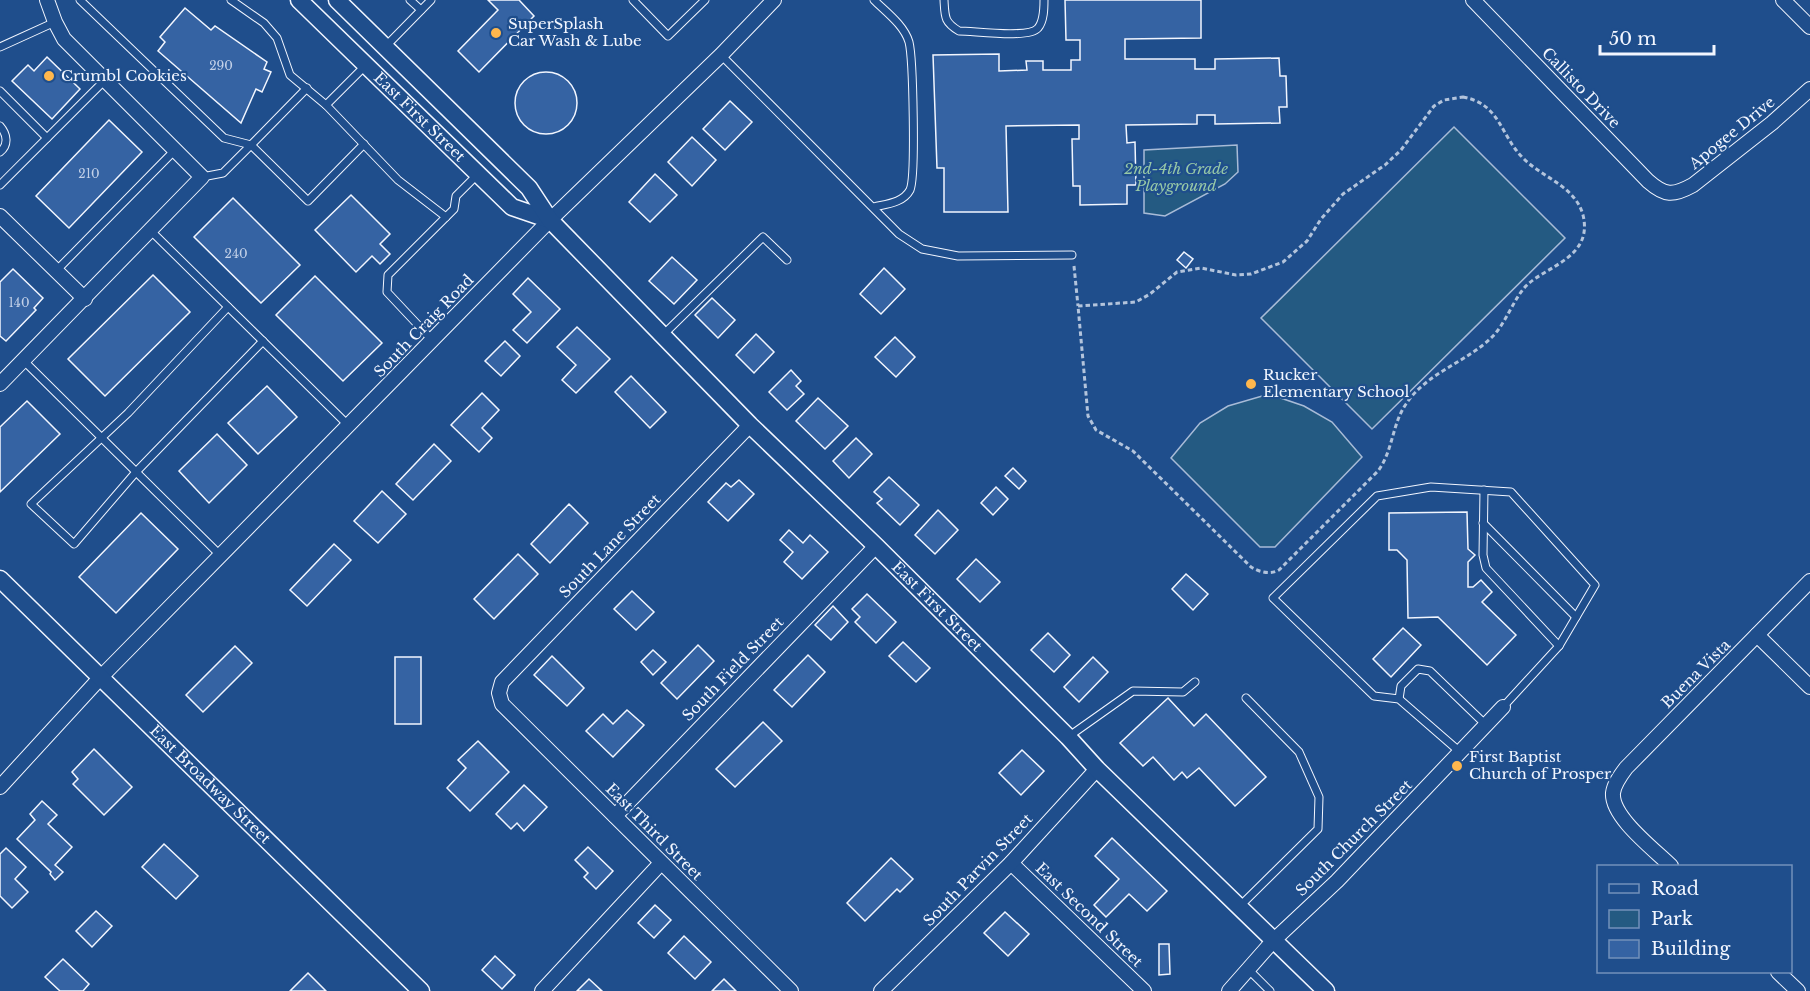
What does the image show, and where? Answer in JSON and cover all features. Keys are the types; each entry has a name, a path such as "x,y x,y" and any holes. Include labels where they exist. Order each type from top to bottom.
{"street":[{"name":"East First Street","path":"299,0 512,207 550,220"},
{"name":"East First Street","path":"337,0 529,188 550,220 750,425 876,546 1068,737 1097,769 1326,991"},
{"name":"Callisto Drive","path":"1473,0 1648,182 1658,190 1669,194"},
{"path":"1783,0 1810,27"},
{"path":"0,384 202,177 64,39 55,22 51,1"},
{"name":"South Craig Road","path":"0,787 101,677 550,220 721,55 768,2"},
{"path":"366,65 386,46"},
{"name":"Apogee Drive","path":"1669,194 1680,192 1693,185 1810,90"},
{"path":"0,216 85,299"},
{"name":"South Lane Street","path":"499,693 502,682 750,425"},
{"name":"South Field Street","path":"615,816 876,546"},
{"name":"East Broadway Street","path":"0,579 421,991"},
{"name":"Buena Vista","path":"1669,865 1616,810 1613,795 1616,782 1626,768 1810,580"},
{"path":"1758,634 1810,687"},
{"name":"East Third Street","path":"499,693 502,704 790,991"},
{"name":"South Church Street","path":"1229,991 1274,940 1336,881 1503,707"},
{"name":"South Parvin Street","path":"881,991 1011,863 1097,769"},
{"name":"East Second Street","path":"1011,863 1144,991"},
{"path":"542,991 661,864"},
{"path":"1779,973 1798,991"}],"lane":[{"path":"80,0 224,138 251,145 308,201 364,144"},
{"path":"231,0 264,23 277,38 290,75 326,105 398,180 446,217"},
{"path":"410,0 421,10"},
{"path":"386,46 431,0"},
{"path":"633,0 668,36 705,0"},
{"path":"874,0 902,28 909,42 913,132 910,189 900,200 874,207"},
{"path":"944,0 945,16 950,25 959,31 1027,34 1038,28 1043,18 1044,0"},
{"path":"0,47 55,22"},
{"path":"721,55 899,234 922,249 958,256 1072,255"},
{"path":"326,105 366,65"},
{"path":"0,185 105,80"},
{"path":"202,177 223,173 307,88"},
{"path":"0,91 47,138"},
{"path":"0,126 5,132 6,141 0,152"},
{"path":"56,271 176,149"},
{"path":"433,341 387,292 388,275 454,209 456,196 478,174"},
{"path":"151,231 349,426"},
{"path":"663,335 763,237 787,260"},
{"path":"228,307 128,413 31,504 74,544 136,472 263,341"},
{"path":"23,360 221,556"},
{"path":"1460,752 1400,699 1374,696 1273,598 1377,496 1431,487 1510,492 1595,585 1559,646 1503,707"},
{"path":"1484,490 1483,555 1486,568 1559,646"},
{"path":"1483,523 1576,617"},
{"path":"1400,699 1401,686 1418,669 1430,671 1486,725"},
{"path":"1068,737 1133,692 1183,692 1195,682"},
{"path":"1240,906 1318,829 1319,797 1299,752 1246,698"},
{"path":"1249,970 1270,991"}],"path":[{"path":"1072,255 1088,416 1096,430 1133,451 1251,567 1259,571 1274,573 1385,462 1397,421 1406,403 1430,381 1493,336 1528,285 1558,267 1570,256 1583,235 1583,215 1575,198 1563,187 1537,171 1512,145 1488,107 1474,99 1463,97 1444,100 1434,106 1401,150 1385,165 1343,194 1321,219 1306,241 1283,262 1251,274 1236,275 1201,268 1177,272 1150,294 1136,302 1078,306"}],"green space":[{"path":"1454,127 1565,238 1372,429 1261,318"},
{"name":"2nd-4th Grade Playground","path":"1237,145 1238,172 1225,184 1165,216 1144,213 1144,150"},
{"path":"1269,394 1304,406 1332,422 1362,457 1275,547 1260,547 1171,458 1200,423 1228,406"}],"building":[{"name":"SuperSplash Car Wash & Lube","path":"488,0 519,0 534,16 479,72 458,51 498,10"},
{"path":"1065,0 1201,0 1201,38 1125,39 1125,59 1195,59 1195,69 1215,69 1215,59 1279,58 1280,76 1286,76 1287,107 1279,107 1280,123 1215,124 1215,115 1197,115 1197,124 1126,125 1127,143 1135,142 1136,185 1127,185 1127,204 1080,205 1080,186 1073,186 1072,139 1079,139 1079,125 1006,126 1008,212 944,212 944,168 937,168 933,55 999,54 999,71 1027,70 1026,61 1043,61 1043,70 1071,70 1071,60 1080,60 1080,40 1066,40"},
{"path":"185,8 211,30 215,26 267,62 264,69 271,72 262,92 256,89 241,123 158,51 165,42 160,37"},
{"path":"47,57 80,89 52,119 12,81 28,65 34,71"},
{"path":"546,72 563,77 568,81 572,86 577,103 572,120 568,125 563,129 546,134 529,129 524,125 520,120 515,103 520,86 524,81 529,77"},
{"path":"730,101 752,122 725,150 703,129"},
{"path":"109,120 142,152 69,228 36,196"},
{"path":"692,137 716,160 692,186 668,162"},
{"path":"655,174 677,195 650,222 629,202"},
{"path":"351,195 390,234 380,244 390,254 380,264 372,256 356,272 315,230"},
{"path":"233,198 300,265 261,303 194,237"},
{"path":"1184,252 1193,259 1186,268 1177,260"},
{"path":"672,257 697,280 674,304 649,281"},
{"path":"884,268 905,289 881,314 860,294"},
{"path":"13,269 43,298 34,308 36,310 6,341 0,336 0,282"},
{"path":"153,275 190,312 105,396 68,359"},
{"path":"315,276 382,343 343,381 276,315"},
{"path":"528,278 560,309 527,343 513,330 531,312 513,294"},
{"path":"712,298 735,320 718,338 695,315"},
{"path":"577,327 610,359 576,393 562,380 576,365 557,347"},
{"path":"756,334 774,352 754,373 736,355"},
{"path":"895,337 915,357 896,377 875,357"},
{"path":"505,341 520,356 501,376 485,361"},
{"path":"791,370 801,381 796,386 804,394 787,410 769,392"},
{"path":"631,376 666,412 650,428 615,392"},
{"path":"267,386 297,417 258,454 228,423"},
{"path":"482,393 499,410 482,428 492,438 479,452 451,425"},
{"path":"818,398 848,426 825,449 796,421"},
{"path":"27,401 60,434 0,492 0,427"},
{"path":"217,434 247,465 209,503 179,471"},
{"path":"856,438 872,454 849,478 833,461"},
{"path":"434,444 451,461 413,500 396,484"},
{"path":"1013,468 1026,481 1019,489 1005,476"},
{"path":"889,477 919,505 900,525 877,503 882,499 874,492"},
{"path":"739,480 754,494 728,521 708,502 726,483 731,487"},
{"path":"996,487 1008,499 993,515 981,503"},
{"path":"382,491 406,514 378,543 354,521"},
{"path":"569,504 588,523 550,563 531,544"},
{"path":"938,510 958,530 935,554 915,535"},
{"path":"1467,512 1468,549 1475,555 1468,562 1468,587 1473,587 1481,580 1492,592 1482,602 1516,635 1487,665 1438,617 1408,618 1407,560 1397,550 1389,550 1389,513"},
{"path":"141,513 178,549 116,613 79,577"},
{"path":"789,530 803,543 810,535 828,552 802,579 784,562 793,552 780,540"},
{"path":"334,544 351,560 307,606 290,590"},
{"path":"518,554 538,574 494,619 474,599"},
{"path":"976,559 1000,582 980,602 957,579"},
{"path":"1186,574 1208,594 1193,610 1172,589"},
{"path":"632,591 654,612 636,630 614,609"},
{"path":"867,594 896,622 876,643 855,622 860,617 852,609"},
{"path":"833,606 848,622 831,640 815,625"},
{"path":"1403,628 1421,645 1391,677 1373,659"},
{"path":"1048,633 1070,655 1054,672 1031,650"},
{"path":"903,642 930,668 916,682 889,656"},
{"path":"698,645 714,661 677,699 661,683"},
{"path":"235,646 252,663 203,712 186,695"},
{"path":"653,650 666,662 653,675 641,662"},
{"path":"808,655 825,672 792,707 774,690"},
{"path":"552,656 584,688 567,706 534,675"},
{"path":"395,657 421,657 421,724 395,724"},
{"path":"1093,657 1108,672 1079,702 1064,687"},
{"path":"1168,698 1194,726 1206,714 1266,777 1235,806 1199,768 1187,778 1182,772 1174,780 1153,757 1143,766 1120,743"},
{"path":"627,710 644,725 613,757 586,731 603,714 613,724"},
{"path":"763,722 782,741 735,787 716,769"},
{"path":"478,741 509,772 470,811 447,788 466,768 458,760"},
{"path":"94,749 132,787 104,815 73,784 78,779 72,772"},
{"path":"1022,750 1044,771 1021,795 999,773"},
{"path":"524,785 547,807 524,831 517,823 511,829 496,814"},
{"path":"42,801 57,815 48,824 72,847 55,865 63,872 55,880 51,872 17,839 35,820 30,814"},
{"path":"1112,838 1167,891 1147,911 1129,894 1106,917 1094,905 1119,879 1095,856"},
{"path":"164,844 198,876 176,899 142,867"},
{"path":"588,847 613,871 596,889 584,877 588,873 575,860"},
{"path":"6,848 26,867 15,879 28,892 12,908 0,896 0,854"},
{"path":"891,858 913,879 900,892 897,889 865,921 847,903"},
{"path":"655,905 671,920 654,938 638,923"},
{"path":"96,911 112,926 92,947 76,931"},
{"path":"1005,912 1029,934 1008,956 984,933"},
{"path":"684,936 711,962 695,979 668,953"},
{"path":"1159,944 1169,944 1170,974 1159,975"},
{"path":"495,956 515,975 502,989 482,970"},
{"path":"63,959 89,984 83,991 60,991 45,977"},
{"path":"308,973 326,991 290,991"},
{"path":"589,979 602,991 577,991"},
{"path":"724,979 736,991 712,991"}],"place":[{"name":"SuperSplash Car Wash & Lube","path":"496,33"},
{"name":"Crumbl Cookies","path":"49,76"},
{"name":"Rucker Elementary School","path":"1251,384"},
{"name":"First Baptist Church of Prosper","path":"1457,766"}]}
